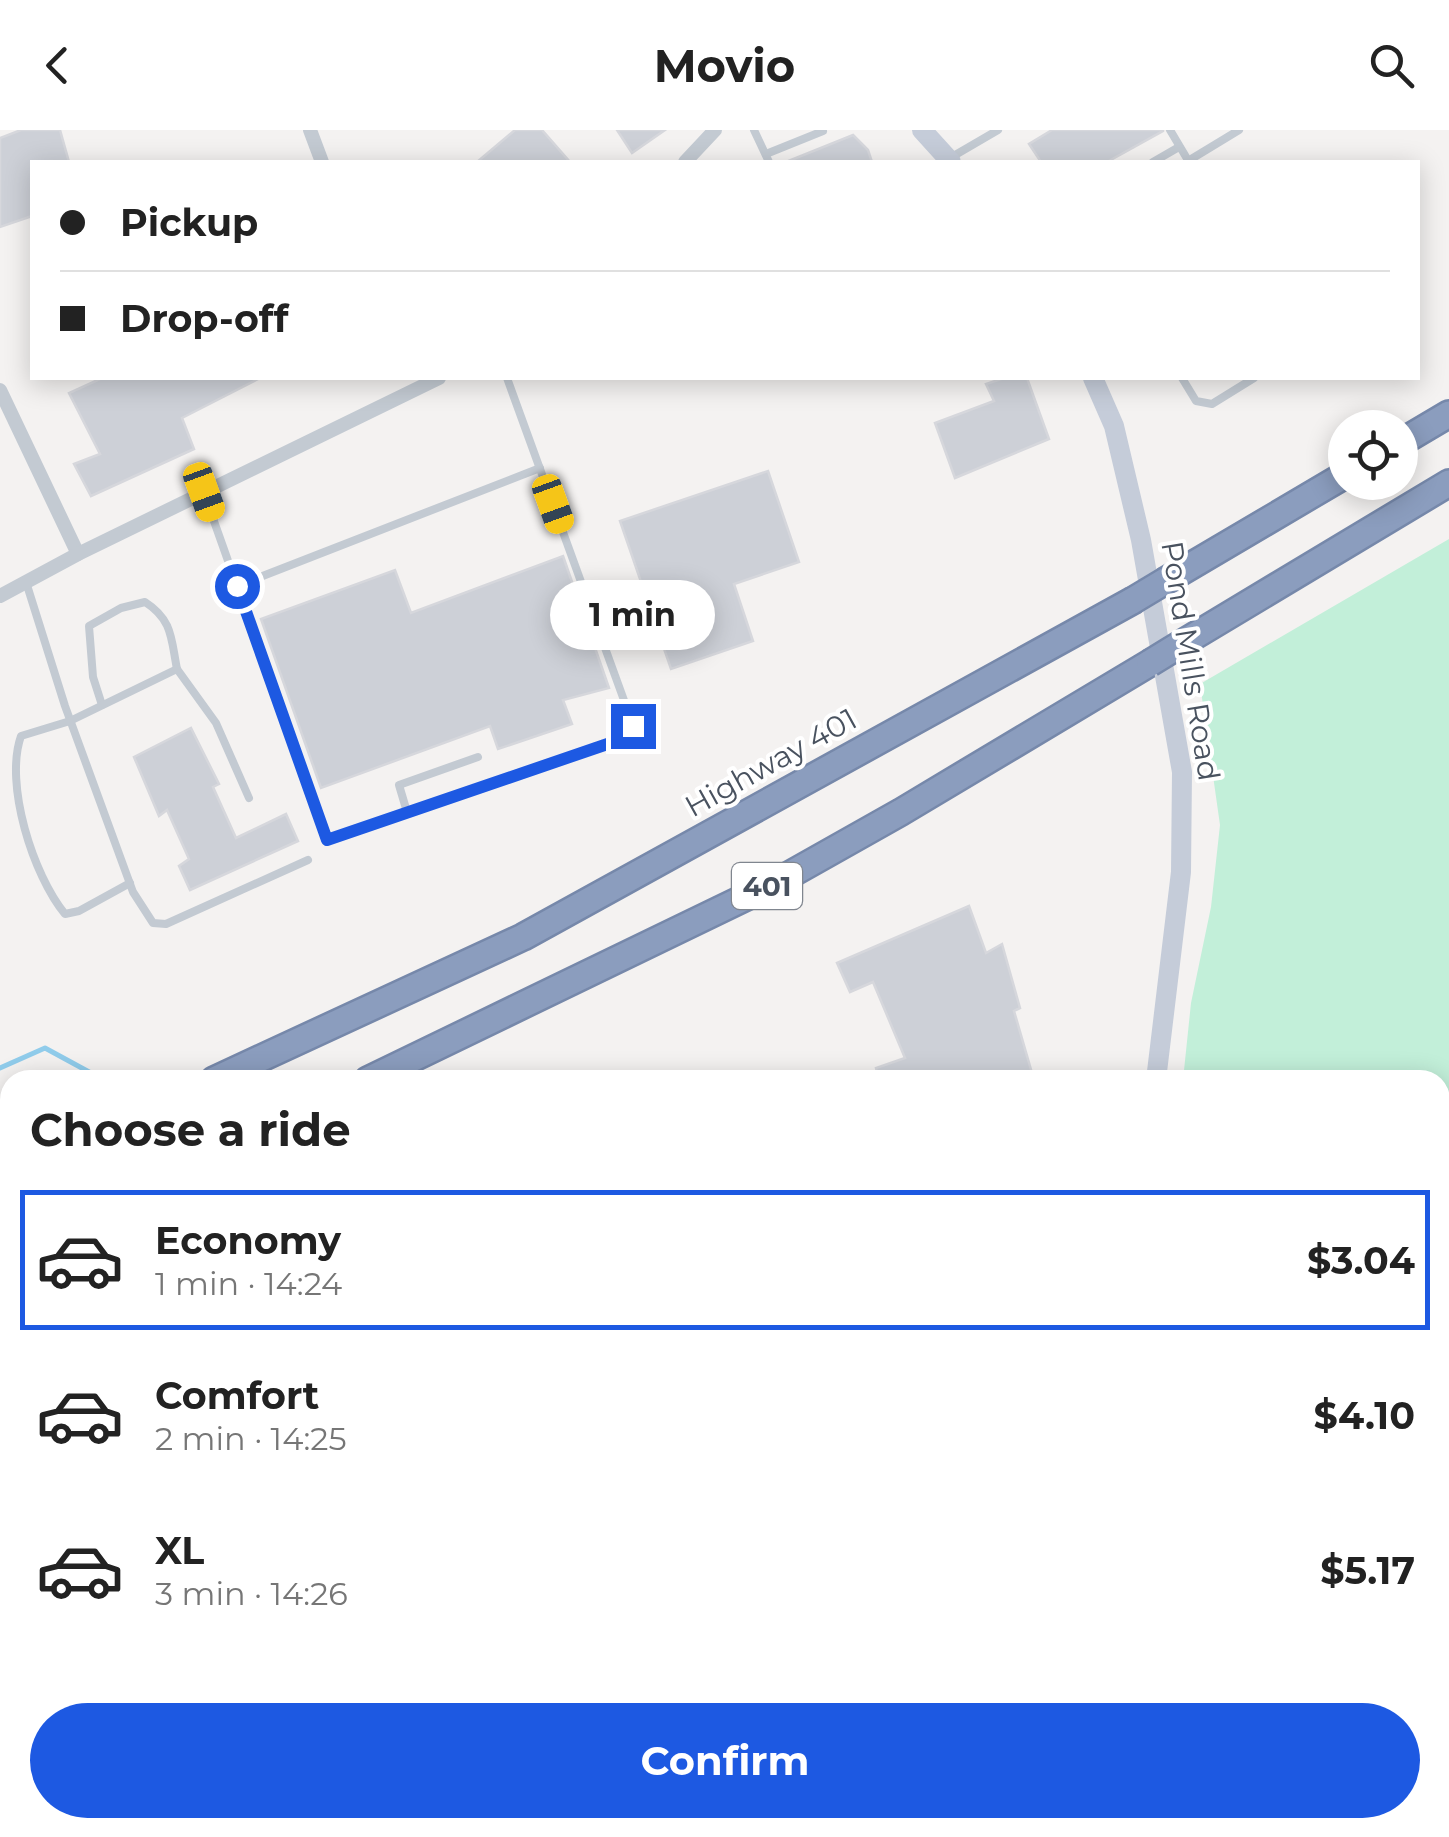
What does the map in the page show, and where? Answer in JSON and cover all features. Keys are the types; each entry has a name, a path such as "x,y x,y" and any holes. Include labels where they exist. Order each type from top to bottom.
{"highway":[{"path":"1418,432 1449,414"},
{"name":"401","path":"389,1070 775,882 901,812 1449,483"},
{"name":"Highway 401","path":"236,1070 523,938 1132,602 1328,485"}],"main road":[{"path":"922,130 948,160"},
{"name":"Pond Mills Road","path":"1094,380 1114,426 1141,540 1182,772 1182,872 1157,1070"}],"street":[{"path":"310,130 321,160"},
{"path":"687,160 715,130"},
{"path":"0,596 430,380"},
{"path":"0,390 78,554"}],"lane":[{"path":"754,130 768,158 822,130"},
{"path":"951,160 998,130"},
{"path":"1170,130 1187,160"},
{"path":"1191,160 1238,130"},
{"path":"1156,160 1180,146"},
{"path":"204,492 327,840 628,737 633,726 508,380"},
{"path":"1183,380 1196,401 1212,404 1251,380"},
{"path":"237,586 540,468"},
{"path":"26,582 70,720 130,883 153,923 166,924 308,860"},
{"path":"102,705 93,676 90,626 121,608 145,602 161,612 168,624 177,670 216,723 249,798"},
{"path":"130,883 79,911 65,914 42,876 22,816 16,780 17,749 22,736 70,720 177,670"},
{"path":"407,812 399,785 478,757"}],"green space":[{"path":"1449,539 1449,1070 1184,1070 1191,1003 1211,907 1220,825 1200,684"}],"building":[{"path":"21,130 60,130 68,160 30,160 30,217 0,227 0,138"},
{"path":"515,130 542,130 568,160 479,160"},
{"path":"617,130 665,130 632,153"},
{"path":"1052,130 1163,130 1111,160 1040,160 1029,144"},
{"path":"853,135 868,150 871,160 791,160"},
{"path":"98,380 256,380 182,418 194,449 91,496 74,464 100,454 69,393"},
{"path":"1028,380 1049,439 955,478 935,423 994,401 986,384"},
{"path":"768,471 799,562 734,584 753,641 671,669 620,521"},
{"path":"563,556 609,688 563,700 572,724 498,749 490,726 321,788 261,619 395,570 411,613"},
{"path":"191,728 219,784 213,787 236,838 286,814 298,841 190,890 179,866 189,859 167,810 159,816 134,757"},
{"path":"969,906 986,953 1002,944 1020,1008 1014,1011 1031,1070 876,1070 905,1058 873,982 850,992 837,963"}],"waterway":[{"path":"0,1068 45,1048 85,1070"}],"route":[{"path":"237,586 327,840 628,737 633,726"}]}
